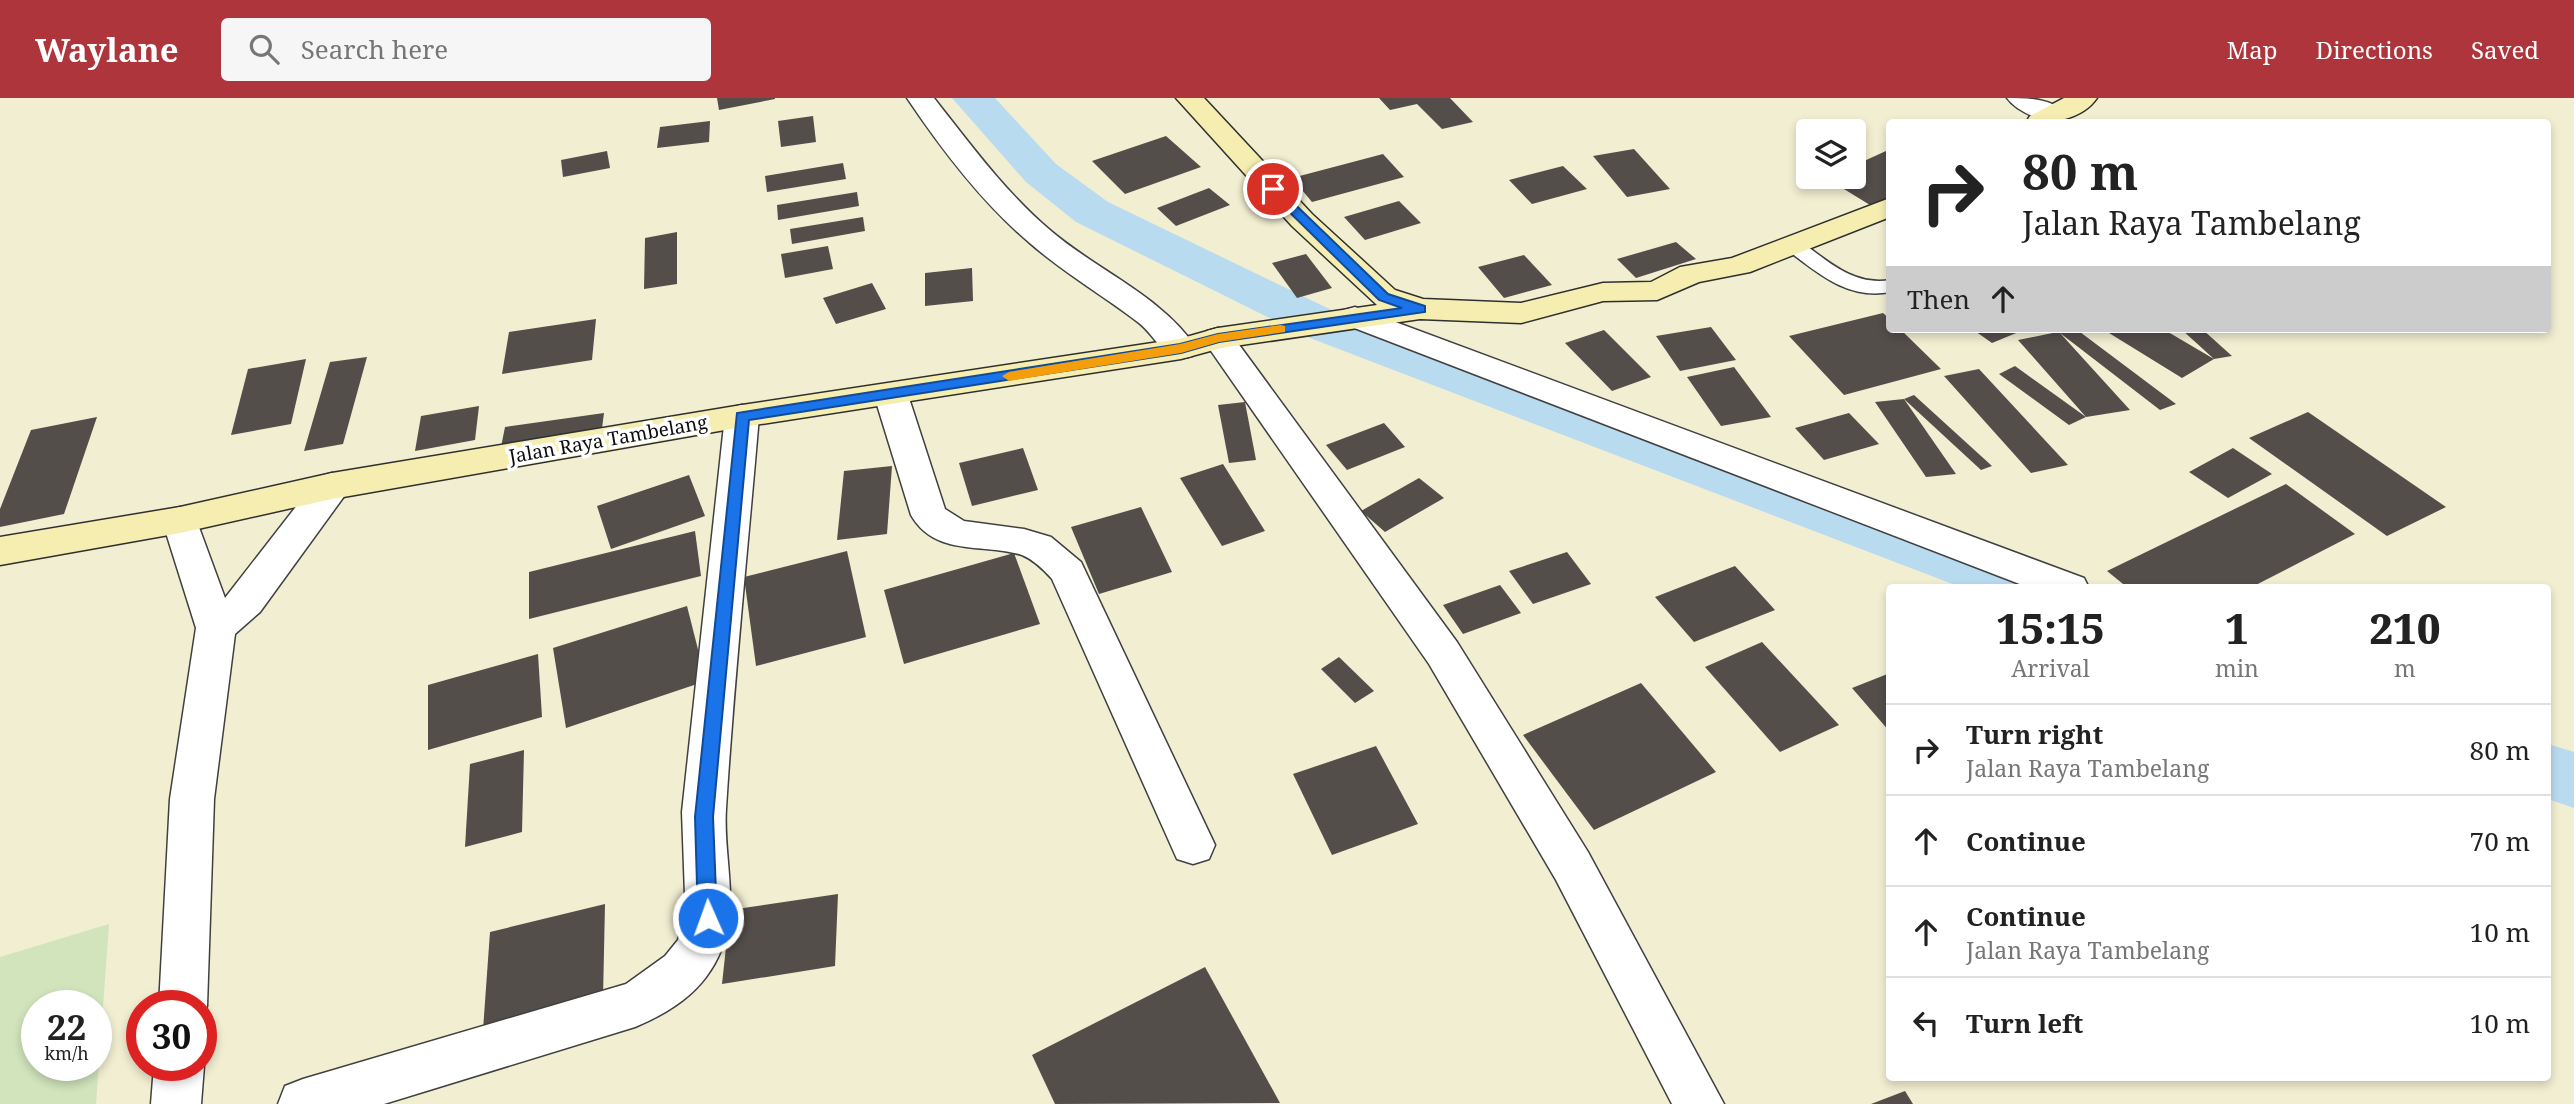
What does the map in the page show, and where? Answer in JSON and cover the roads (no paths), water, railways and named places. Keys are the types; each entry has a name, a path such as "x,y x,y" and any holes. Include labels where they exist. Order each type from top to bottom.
{"main road":[{"path":"1189,98 1302,220 1384,297 1420,309"},
{"path":"2037,110 2084,98"},
{"path":"1355,317 1420,309 1521,313 1603,292 1657,292 1691,274 1739,266 1886,209"},
{"name":"Jalan Raya Tambelang","path":"0,551 180,520 332,486 742,416 891,395 1355,317"}],"street":[{"path":"920,98 986,183 1041,238 1153,318 1199,343 1443,653 1572,866 1699,1104"},
{"path":"1355,317 2059,584"},
{"path":"891,395 929,515 937,524 954,534 1001,539 1038,547 1068,572 1193,845"},
{"path":"303,1104 635,1004 670,983 684,969 699,946 708,918 704,817 742,416"},
{"path":"216,628 246,603 332,486"},
{"path":"180,520 216,628 192,799 184,990"},
{"path":"176,1104 178,1081"}],"lane":[{"path":"1793,245 1849,284 1868,290 1886,287"}],"waterway":[{"path":"972,98 1041,173 1092,212 1327,327 2014,584"},
{"path":"2551,772 2574,780"}]}
